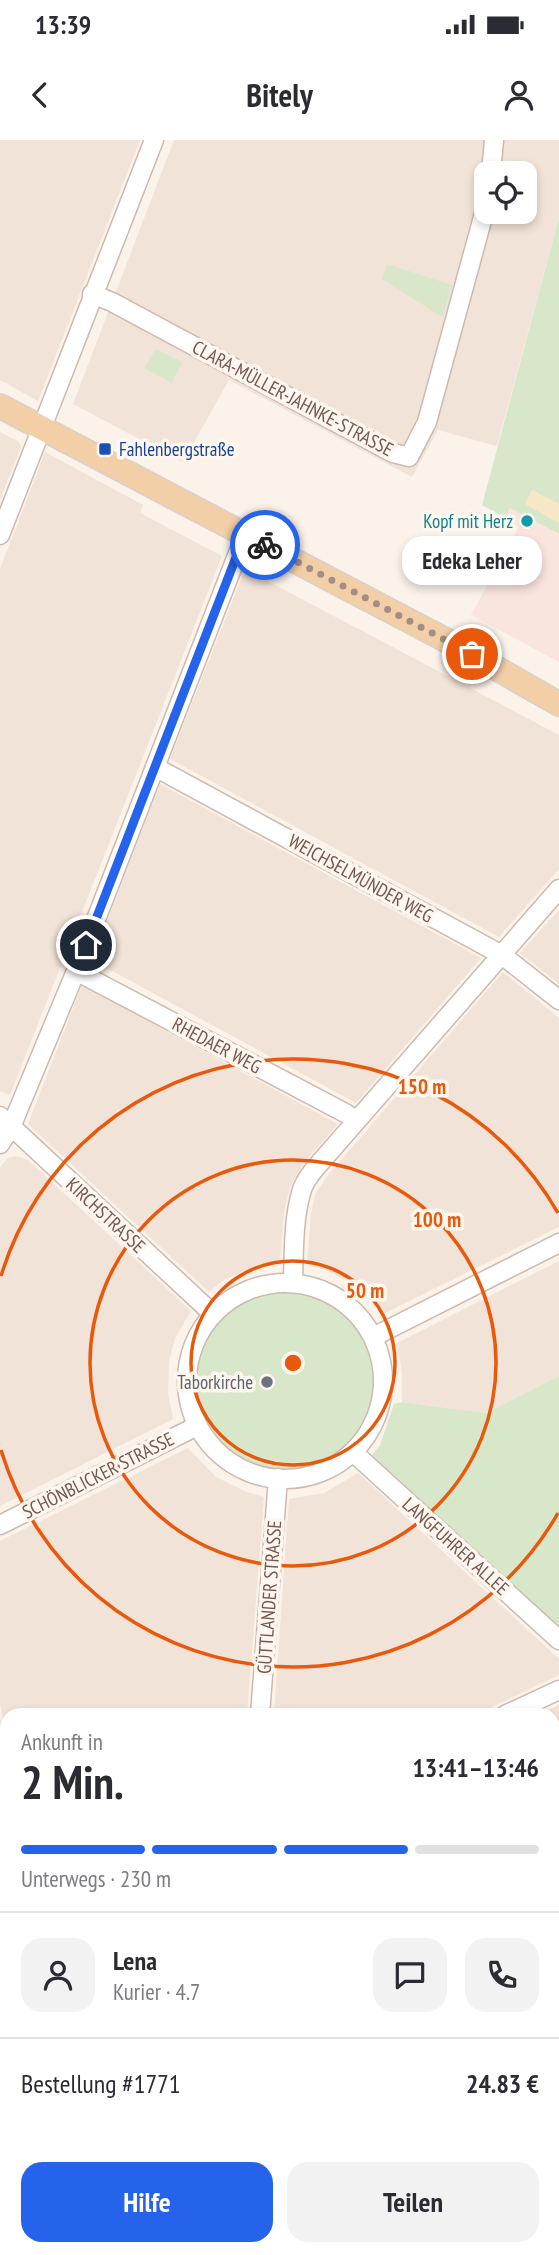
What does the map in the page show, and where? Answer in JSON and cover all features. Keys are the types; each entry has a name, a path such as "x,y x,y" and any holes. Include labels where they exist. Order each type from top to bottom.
{"main road":[{"path":"0,406 459,647 559,704"}],"street":[{"path":"0,535 154,140"},
{"path":"492,161 494,140"},
{"name":"CLARA-MÜLLER-JAHNKE-STRASSE","path":"92,294 112,302 393,453 409,457 427,422 481,224"},
{"path":"0,1144 6,1121 76,971 246,536"},
{"name":"WEICHSELMÜNDER WEG","path":"155,767 502,955 559,1000"},
{"path":"293,1282 301,1192 315,1168 559,889"},
{"name":"RHEDAER WEG","path":"76,971 356,1121"},
{"name":"KIRCHSTRASSE","path":"6,1121 212,1313"},
{"path":"373,1337 559,1243"},
{"name":"SCHÖNBLICKER STRASSE","path":"293,1282 327,1293 344,1303 359,1317 373,1337 381,1358 383,1382 380,1406 371,1429 354,1452 318,1473 298,1478 278,1478 238,1467 209,1444 197,1426 188,1404 187,1371 196,1339 212,1313 247,1291 293,1282"},
{"name":"SCHÖNBLICKER STRASSE","path":"0,1525 197,1426"},
{"name":"LANGFUHRER ALLEE","path":"354,1452 559,1640"},
{"name":"GÜTTLANDER STRASSE","path":"261,1708 278,1478"},
{"path":"520,1708 559,1690"}],"shaded area":[{"path":"0,140 140,140 38,401 0,380"},
{"path":"174,140 559,140 559,218 497,446 438,430 412,477 229,380 183,462 73,404"},
{"path":"0,432 19,442 21,447 0,500"},
{"path":"45,452 143,505 140,513 222,556 10,1095 0,1091 0,569"},
{"path":"510,508 559,534 559,662 471,615 519,527 505,518"},
{"path":"245,569 559,735 559,869 499,937 170,759"},
{"path":"160,784 481,958 356,1103 92,960"},
{"path":"559,910 559,984 520,953"},
{"path":"503,972 559,1018 559,1227 383,1314 353,1284 326,1270 307,1265 315,1194 329,1174"},
{"path":"82,985 338,1124 306,1160 290,1186 284,1213 280,1263 241,1272 222,1281 209,1292 28,1124"},
{"path":"15,1156 27,1159 191,1311 175,1338 169,1362 168,1393 173,1419 0,1506 0,1167 8,1158"},
{"path":"559,1261 559,1376 486,1413 402,1402 402,1373 397,1343"},
{"path":"188,1448 216,1477 264,1497 248,1708 1,1708 0,1541"},
{"path":"358,1473 559,1659 559,1675 490,1708 274,1708 289,1499 324,1493"}],"green space":[{"path":"559,218 559,534 510,508 505,518 482,505"},
{"path":"387,264 452,285 442,317 382,279"},
{"path":"156,349 182,362 172,383 144,368"},
{"path":"285,1293 319,1300 348,1319 367,1348 374,1382 367,1416 348,1445 319,1464 285,1471 251,1464 222,1445 203,1416 196,1382 203,1348 222,1319 251,1300"},
{"path":"559,1376 559,1629 378,1465 372,1455 380,1445 394,1404 402,1402 486,1413"}],"sand":[{"path":"532,490 559,504 559,523 525,504"}],"way so far":[{"path":"265,545 472,654"}],"place":[{"name":"Fahlenbergstraße","path":"105,449"},
{"name":"Kopf mit Herz","path":"527,521"},
{"name":"Edeka Leher","path":"472,654"},
{"name":"Taborkirche","path":"267,1382"}],"route":[{"path":"86,945 240,547 246,536 265,545"}]}
